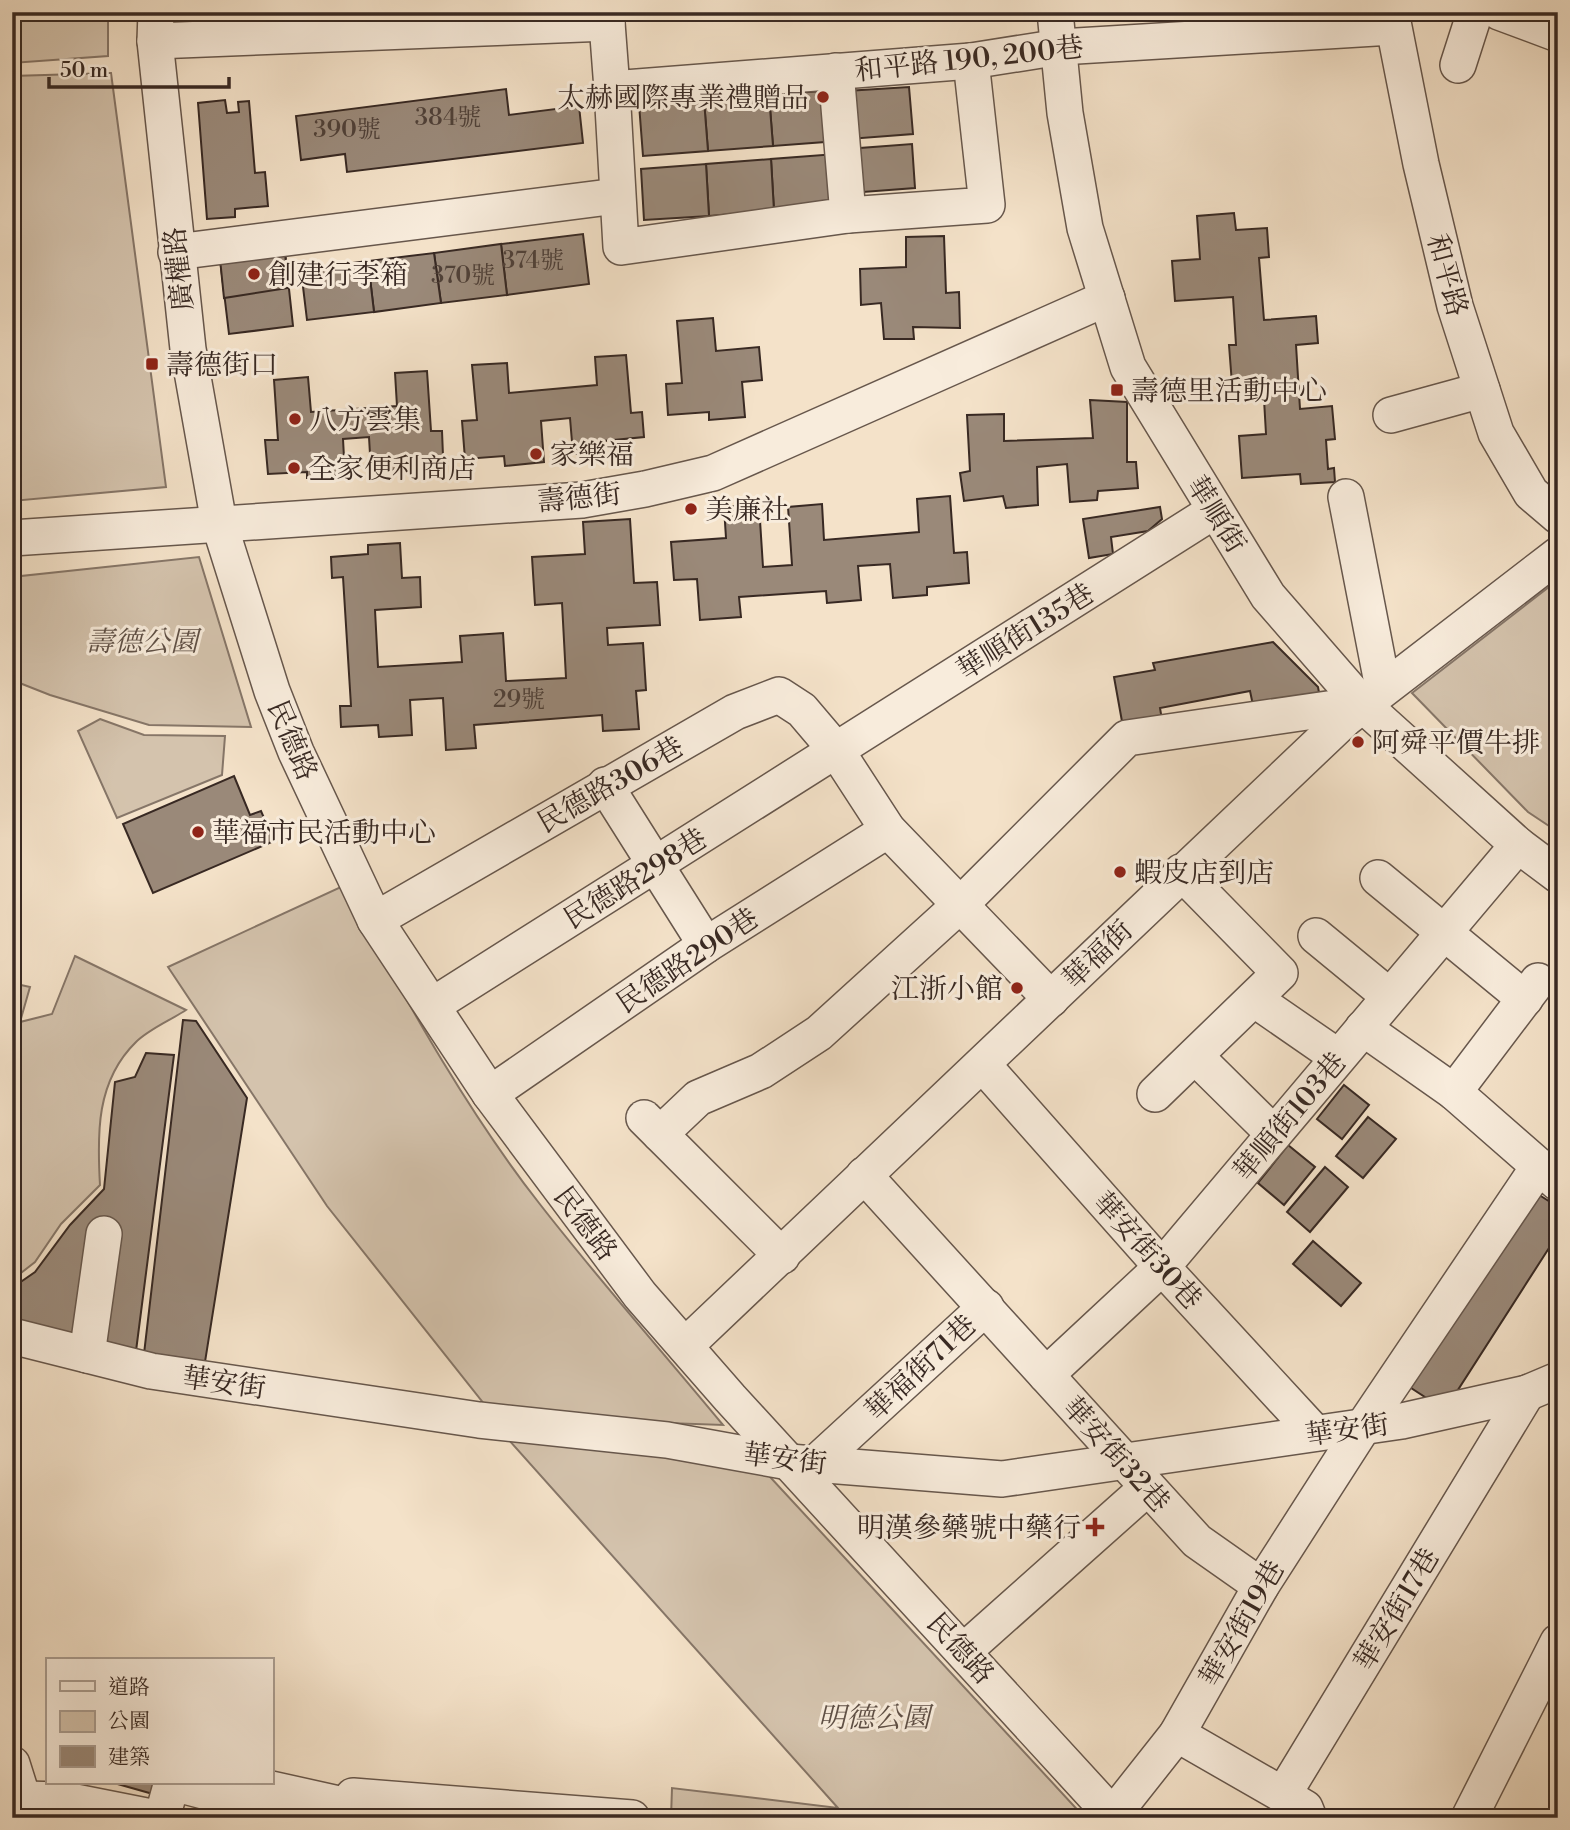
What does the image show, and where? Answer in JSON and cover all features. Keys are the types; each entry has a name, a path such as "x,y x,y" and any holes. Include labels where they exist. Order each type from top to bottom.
{"street":[{"name":"華順街","path":"1055,12 1065,113 1085,228 1128,366 1268,596 1373,696 1518,845 1558,874"},
{"path":"1458,65 1475,12"},
{"path":"1499,12 1558,34"},
{"path":"155,27 607,18 621,247 848,215 987,205 971,61"},
{"name":"和平路 190, 200巷","path":"612,89 971,61 1060,47 1392,20"},
{"name":"和平路","path":"1392,20 1455,306 1496,433 1531,493 1558,516"},
{"name":"廣權路","path":"155,27 188,349 219,523"},
{"path":"836,71 848,215"},
{"path":"176,252 617,196"},
{"name":"壽德街","path":"12,538 582,500 645,489 713,473 1107,298"},
{"path":"1391,415 1482,390"},
{"path":"782,1256 652,1126 698,1098 761,1071 820,1032 961,904 1127,738 1373,696 1346,497"},
{"name":"華順街135巷","path":"836,750 1214,511"},
{"name":"民德路","path":"219,523 272,691 291,740 375,920 490,1094 640,1295 685,1346 803,1463 964,1651 1114,1816"},
{"name":"華福街","path":"685,1346 983,1065 1181,872 1373,696 1558,555"},
{"name":"民德路306巷","path":"375,920 735,712 779,695 802,710 836,750"},
{"path":"836,750 888,830 1051,999"},
{"name":"民德路298巷","path":"433,1005 836,750"},
{"path":"605,785 706,945"},
{"name":"民德路290巷","path":"490,1094 706,945 888,830"},
{"name":"華順街103巷","path":"1046,1375 1162,1267 1518,845"},
{"path":"1155,1094 1280,973 1181,872"},
{"path":"1378,878 1445,932 1531,990 1454,1092"},
{"path":"1316,936 1389,996"},
{"path":"1254,999 1338,1058"},
{"path":"1363,1028 1454,1092 1548,1174"},
{"path":"1195,1056 1274,1134"},
{"name":"華安街30巷","path":"983,1065 1162,1267 1315,1433"},
{"name":"華安街19巷","path":"1114,1816 1177,1734 1261,1586 1363,1427 1548,1174"},
{"name":"華福街71巷","path":"803,1463 985,1307 864,1175"},
{"path":"87,1355 104,1234"},
{"name":"華安街32巷","path":"985,1307 1197,1541 1261,1586"},
{"name":"華安街","path":"12,1336 151,1371 479,1420 667,1440 803,1463 1002,1479 1136,1476 1315,1433 1402,1422 1542,1386"},
{"name":"華安街17巷","path":"1296,1807 1542,1386"},
{"path":"964,1651 1136,1476"},
{"path":"1476,1815 1558,1642"},
{"path":"1177,1734 1296,1807"},
{"path":"12,1763 26,1809 66,1792 156,1818"},
{"path":"162,1818 170,1789 177,1784 297,1817"},
{"path":"237,1799 632,1818"},
{"path":"357,1803 494,1818"}],"green space":[{"path":"12,12 108,12 108,56 12,63"},
{"path":"111,73 166,487 12,501 12,76"},
{"name":"壽德公園","path":"199,557 251,727 149,725 50,695 12,680 12,577"},
{"path":"1558,580 1558,832 1528,812 1412,693"},
{"path":"100,719 144,735 225,736 222,775 117,818 78,731"},
{"path":"343,886 459,1089 511,1166 584,1259 723,1425 610,1421 485,1405 327,1206 168,967"},
{"path":"75,956 186,1010 141,1037 123,1057 106,1091 102,1109 100,1185 61,1224 35,1262 12,1280 12,983 30,987 20,1022 52,1014"},
{"name":"明德公園","path":"507,1438 760,1466 1085,1818 671,1818 672,1788 838,1808"}],"building":[{"path":"178,12 233,12 233,26 186,26"},
{"path":"258,12 295,12 295,23 258,25"},
{"path":"324,12 362,12 363,24 324,26"},
{"path":"369,12 410,12 410,21 369,23"},
{"path":"909,87 913,134 849,139 846,91"},
{"path":"506,89 509,115 579,106 583,143 347,172 345,154 301,160 296,116"},
{"path":"834,90 838,141 773,146 769,95"},
{"path":"769,95 773,146 708,151 704,100"},
{"path":"225,100 227,113 239,112 238,102 249,101 255,173 265,172 268,206 235,209 235,217 207,219 198,103"},
{"path":"704,100 708,151 643,156 639,104"},
{"path":"912,144 915,188 850,193 847,149"},
{"path":"836,154 840,206 774,211 771,159"},
{"path":"771,159 774,211 709,216 706,164"},
{"path":"706,164 709,216 644,220 641,169"},
{"path":"1234,213 1236,230 1267,228 1269,257 1259,258 1264,320 1316,316 1318,343 1296,345 1300,409 1332,406 1335,439 1326,440 1328,469 1334,468 1335,482 1301,484 1300,474 1242,478 1239,436 1266,434 1263,382 1232,384 1229,345 1236,345 1233,297 1175,301 1172,261 1200,259 1197,216"},
{"path":"583,234 589,284 507,295 501,244"},
{"path":"944,236 946,293 959,292 960,328 913,327 914,339 884,339 881,303 861,305 860,269 906,267 906,237"},
{"path":"501,244 507,295 441,303 434,253"},
{"path":"285,252 293,326 229,334 220,259"},
{"name":"創建行李箱","path":"285,252 288,288 224,298 220,259"},
{"path":"434,253 441,303 374,312 368,261"},
{"path":"368,261 374,312 307,320 301,270"},
{"path":"713,318 716,351 759,347 762,380 742,382 745,417 709,420 709,412 668,415 666,384 682,383 677,321"},
{"path":"626,355 631,413 642,412 644,437 604,441 605,451 573,454 570,418 541,421 544,462 505,466 504,456 465,459 462,421 477,420 472,365 507,363 509,393 597,385 595,357"},
{"path":"427,371 431,431 442,431 443,456 405,458 406,469 371,471 369,437 343,439 345,476 307,478 307,472 268,474 265,440 278,440 274,380 308,377 311,412 397,406 395,373"},
{"path":"1090,400 1127,402 1127,462 1136,462 1138,488 1098,491 1097,500 1070,502 1067,464 1037,467 1038,505 1006,508 1003,496 964,501 960,473 970,471 967,415 1004,414 1004,441 1093,438"},
{"path":"950,496 954,553 967,552 969,583 927,587 927,595 893,598 890,564 858,566 861,600 827,603 826,591 739,597 741,617 700,620 697,579 674,580 671,542 726,538 724,507 759,505 763,567 792,565 788,507 822,504 824,540 919,532 917,499"},
{"path":"1160,507 1162,519 1148,531 1111,537 1113,554 1089,558 1083,519"},
{"path":"630,519 634,583 657,582 660,625 607,628 608,645 643,643 646,690 636,691 639,729 603,731 602,715 474,725 476,748 446,750 443,698 410,700 412,735 379,737 378,725 341,727 340,706 351,706 343,577 332,578 331,557 368,554 368,545 400,543 402,578 420,577 421,607 375,610 378,667 462,662 460,636 503,633 506,681 566,678 562,603 535,605 532,557 585,554 583,522"},
{"path":"1273,642 1318,687 1320,698 1254,710 1250,691 1160,708 1162,720 1123,727 1114,677 1155,670 1153,663"},
{"name":"華福市民活動中心","path":"234,776 250,815 261,811 274,841 153,893 123,824"},
{"path":"183,1020 196,1021 247,1098 205,1362 144,1354"},
{"path":"146,1053 174,1055 136,1351 81,1343 12,1327 12,1288 35,1272 70,1225 104,1189 115,1082 135,1077"},
{"path":"1344,1085 1369,1105 1342,1139 1317,1119"},
{"path":"1368,1117 1396,1139 1363,1178 1336,1156"},
{"path":"1288,1145 1315,1167 1284,1205 1258,1183"},
{"path":"1325,1167 1348,1187 1310,1232 1287,1212"},
{"path":"1533,1191 1558,1207 1558,1234 1445,1410 1408,1386"},
{"path":"1313,1241 1361,1283 1341,1306 1293,1264"},
{"path":"118,1784 165,1784 160,1796"}],"place":[{"name":"太赫國際專業禮贈品","path":"823,97"},
{"name":"創建行李箱","path":"254,274"},
{"name":"壽德街口","path":"152,364"},
{"name":"壽德里活動中心","path":"1117,390"},
{"name":"八方雲集","path":"295,419"},
{"name":"家樂福","path":"536,454"},
{"name":"全家便利商店","path":"294,468"},
{"name":"美廉社","path":"691,509"},
{"name":"阿舜平價牛排","path":"1358,742"},
{"name":"華福市民活動中心","path":"198,832"},
{"name":"蝦皮店到店","path":"1120,872"},
{"name":"江浙小館","path":"1017,988"},
{"name":"明漢參藥號中藥行","path":"1095,1527"}]}
